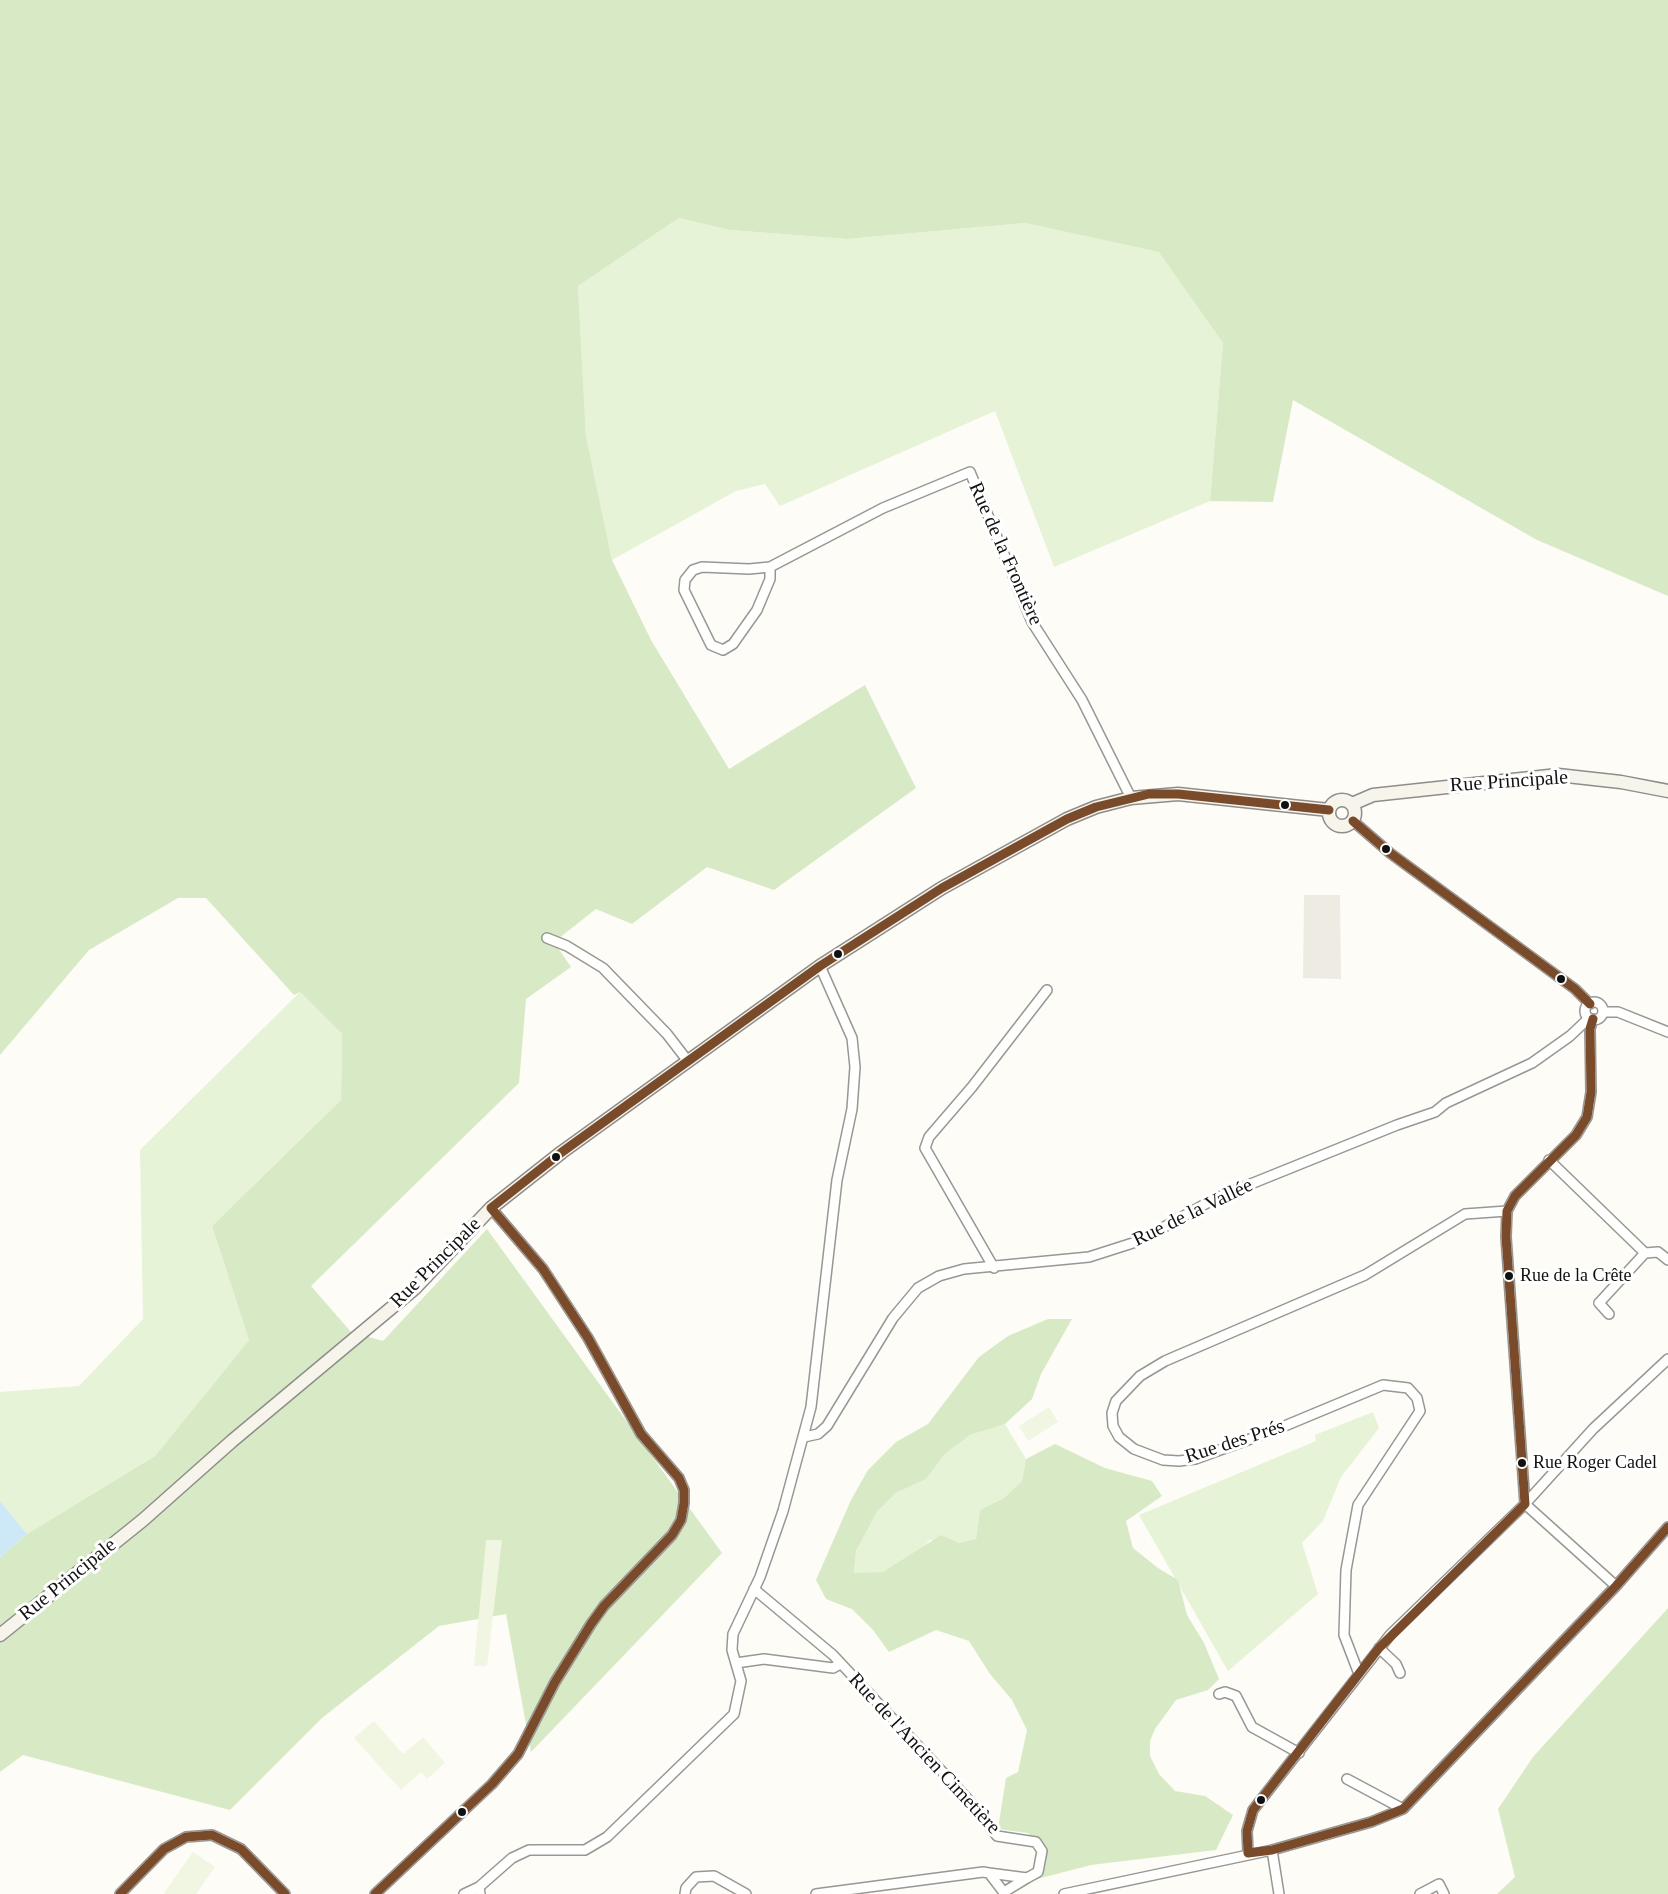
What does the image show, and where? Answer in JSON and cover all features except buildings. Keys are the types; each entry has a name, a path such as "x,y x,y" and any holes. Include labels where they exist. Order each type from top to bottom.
{"street":[{"name":"Rue de la Frontière","path":"770,567 884,508 969,472 1032,621 1082,700 1131,798"},
{"path":"702,567 749,569 770,567 770,579 757,610 733,644 723,650 711,645 684,590 685,580 693,570 702,567"},
{"name":"Rue Principale","path":"1352,804 1373,795 1558,775 1621,782 1668,791"},
{"name":"Rue Principale","path":"0,1635 143,1520 232,1441 414,1289 491,1208 687,1060 820,966 942,888 1023,842 1096,807 1131,798 1178,794 1329,810"},
{"path":"1339,800 1352,804 1355,812 1353,821 1347,825 1336,825 1331,820 1329,810 1339,800"},
{"path":"1353,821 1390,854 1575,989 1590,1004 1600,1004 1603,1012 1601,1017 1591,1018"},
{"path":"547,938 567,946 603,968 667,1034 687,1060"},
{"path":"464,1894 479,1891 512,1858 528,1850 585,1850 607,1837 734,1714 741,1681 732,1650 733,1634 754,1589 783,1511 811,1407 837,1180 852,1108 854,1049 845,1018 820,966"},
{"path":"994,1268 925,1148 929,1137 972,1087 1047,990"},
{"path":"1590,1004 1586,1012 1591,1018 1591,1092 1587,1117 1576,1135 1515,1196 1507,1212 1506,1237 1525,1504 1616,1587"},
{"path":"1603,1012 1618,1012 1668,1032"},
{"name":"Rue de la Vallée","path":"804,1437 818,1434 827,1426 892,1318 918,1288 939,1276 964,1269 994,1268 1089,1257 1139,1241 1216,1198 1435,1112 1446,1103 1532,1063 1591,1018"},
{"path":"1549,1160 1645,1253"},
{"path":"381,1892 492,1784 518,1754 555,1682 591,1624 604,1606 672,1535 681,1520 684,1503 684,1490 678,1478 641,1434 588,1338 543,1269 491,1208"},
{"name":"Rue des Prés","path":"1359,1674 1344,1635 1346,1570 1359,1505 1420,1411 1417,1398 1408,1388 1383,1385 1275,1430 1195,1459 1179,1461 1163,1460 1134,1449 1119,1437 1113,1426 1114,1407 1124,1390 1140,1376 1166,1361 1365,1275 1465,1214 1507,1212"},
{"path":"1609,1314 1599,1303 1645,1253 1658,1252 1668,1260"},
{"path":"1248,1853 1247,1831 1253,1810 1379,1648 1525,1504 1593,1429 1668,1359"},
{"path":"1064,1894 1248,1853 1272,1850 1371,1822 1403,1809 1616,1587 1668,1527"},
{"name":"Rue de l'Ancien Cimetière","path":"754,1589 833,1654 966,1797 997,1836 1036,1842 1042,1851 1038,1872 1005,1893"},
{"path":"1379,1648 1396,1665 1400,1673"},
{"name":"Rue de l'Ancien Cimetière","path":"736,1663 764,1659 833,1668 840,1664"},
{"path":"1219,1694 1225,1692 1236,1696 1252,1727 1299,1753"},
{"path":"1347,1779 1403,1809"},
{"path":"120,1894 164,1849 186,1837 212,1835 241,1849 285,1894"},
{"path":"1272,1850 1279,1894"},
{"path":"816,1894 875,1890 986,1873 1027,1878"},
{"path":"986,1873 1005,1893"},
{"path":"685,1894 686,1888 696,1878 714,1876 746,1894"},
{"path":"1420,1894 1439,1884 1444,1894"}],"green space":[{"path":"0,0 1668,0 1668,596 1537,540 1293,400 1273,502 1210,501 1223,343 1159,252 1025,223 847,239 730,230 679,218 578,286 586,436 612,560 651,640 729,769 865,685 916,788 774,890 707,867 632,924 596,909 554,942 571,967 526,999 519,1083 311,1286 351,1332 383,1341 487,1229 722,1553 531,1752 506,1614 439,1626 322,1718 230,1810 23,1755 0,1772 0,1557 27,1534 155,1456 249,1340 212,1226 341,1100 342,1034 300,992 294,995 206,898 178,898 89,950 0,1055"},
{"path":"679,218 730,230 847,239 1025,223 1160,252 1223,343 1210,501 1054,567 995,411 780,506 765,484 736,491 612,560 586,436 578,286"},
{"path":"300,992 342,1034 341,1100 212,1226 249,1340 155,1456 27,1534 0,1501 0,1392 79,1386 143,1319 140,1150"},
{"path":"1048,1319 1072,1319 1041,1374 1032,1399 1005,1424 970,1435 945,1454 926,1479 896,1493 877,1512 856,1551 854,1573 883,1572 941,1535 959,1543 976,1539 980,1510 1004,1498 1022,1481 1026,1459 1055,1444 1105,1468 1152,1481 1162,1496 1126,1521 1133,1548 1158,1568 1178,1580 1187,1615 1204,1643 1219,1679 1208,1690 1176,1700 1155,1729 1150,1741 1150,1756 1159,1774 1175,1791 1205,1796 1233,1815 1216,1850 1091,1865 1037,1879 1042,1848 1028,1833 998,1829 1006,1778 1018,1772 1027,1730 1012,1700 990,1674 969,1641 936,1630 889,1652 873,1630 852,1609 826,1599 816,1580 851,1500 868,1470 896,1442 928,1424 979,1357 1008,1336"},
{"path":"1049,1407 1058,1422 1028,1441 1019,1426"},
{"path":"1373,1412 1379,1428 1341,1477 1323,1521 1302,1543 1318,1594 1228,1671 1139,1515 1316,1441 1315,1435"},
{"path":"1005,1424 1026,1459 1022,1481 1004,1498 980,1510 976,1539 959,1543 930,1540 918,1552 883,1572 854,1574 856,1551 877,1512 896,1493 926,1479 945,1454 970,1435"},
{"path":"486,1540 502,1540 487,1666 474,1666"},
{"path":"1668,1608 1668,1894 1497,1894 1515,1877 1498,1809 1533,1757"},
{"path":"374,1721 403,1754 423,1737 445,1763 427,1779 421,1772 401,1790 354,1738"},
{"path":"193,1852 215,1867 196,1894 164,1893"}],"shaded area":[{"path":"1304,895 1340,895 1341,979 1303,978"}],"water":[{"path":"0,1501 27,1534 0,1557"}],"transit line":[{"path":"491,1208 562,1152 820,966 942,888 1067,819 1096,807 1149,794 1178,794 1329,810"},
{"path":"1353,821 1390,853 1575,989 1590,1004"},
{"path":"1593,1019 1590,1029 1591,1092 1587,1117 1576,1135 1515,1196 1507,1211 1506,1237 1525,1504 1379,1648 1253,1810 1247,1831 1248,1853 1272,1850 1371,1822 1403,1809 1616,1586 1668,1527"},
{"path":"375,1894 492,1784 518,1754 555,1682 591,1624 604,1606 672,1535 681,1520 684,1503 684,1490 679,1478 641,1434 588,1338 543,1269 491,1208"},
{"path":"120,1894 164,1849 186,1837 212,1835 241,1849 285,1894"}],"place":[{"name":"Rue de la Crête","path":"1509,1276"},
{"name":"Rue Roger Cadel","path":"1522,1463"}]}
